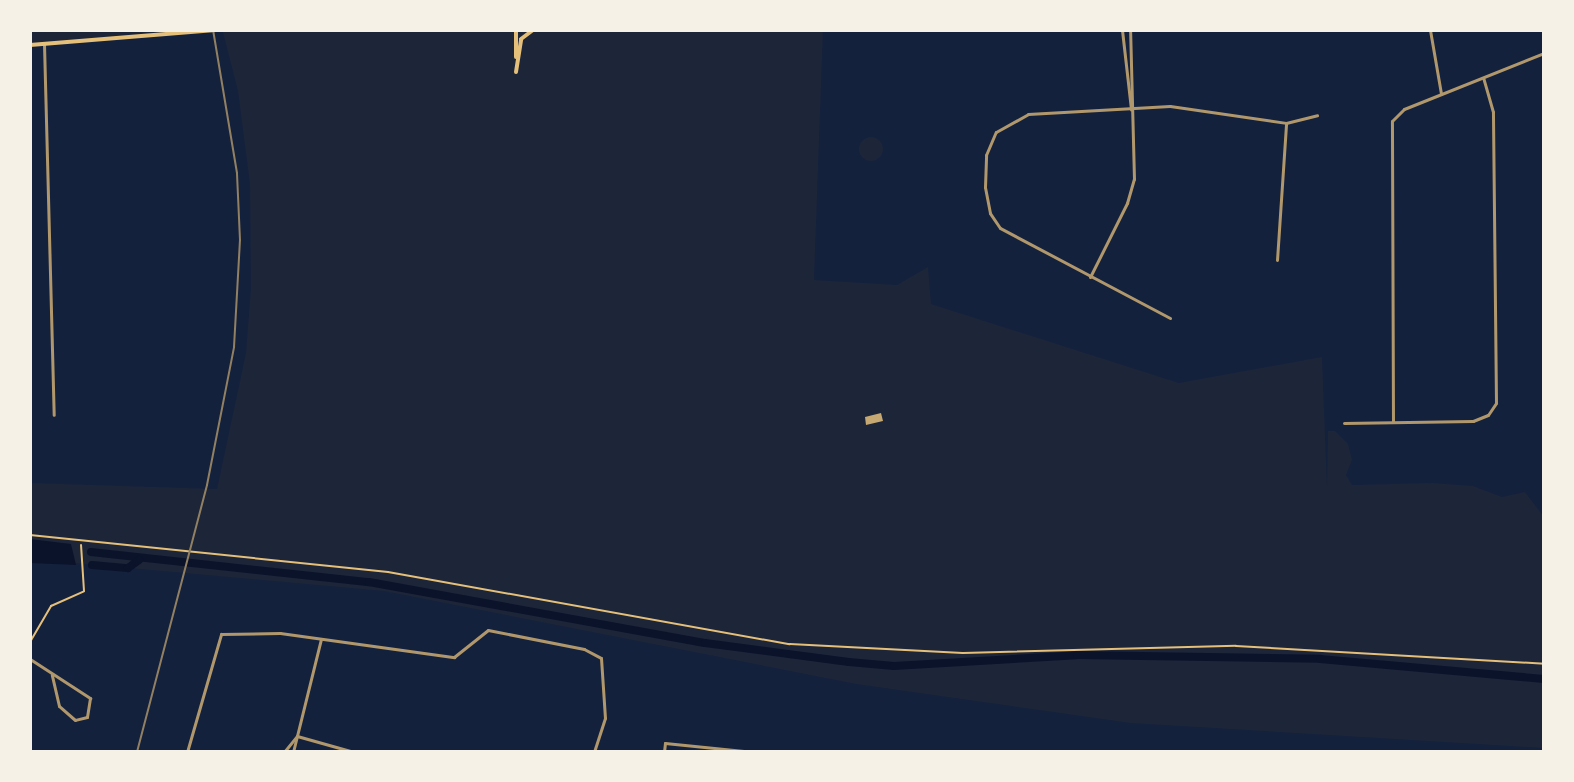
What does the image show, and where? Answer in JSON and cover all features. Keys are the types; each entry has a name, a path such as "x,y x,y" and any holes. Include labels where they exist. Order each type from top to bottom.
{"main road":[{"path":"30,45 215,30"},
{"path":"516,30 516,72 521,39 533,30"}],"street":[{"path":"1122,30 1131,109"},
{"path":"1090,277 1131,191 1130,30"},
{"path":"1430,30 1441,94"},
{"path":"44,44 54,415"},
{"path":"1393,422 1394,119 1441,94 1544,53"},
{"path":"1344,423 1473,421 1488,415 1497,396 1493,112 1483,78"},
{"path":"1170,318 1009,235 995,222 986,202 986,155 996,132 1019,116 1131,109 1189,106 1286,123 1317,115"},
{"path":"1277,260 1286,123"},
{"path":"187,752 221,634 254,631 454,657 478,635 493,630 597,654 604,668 605,718 594,752"},
{"path":"293,752 321,639"},
{"path":"30,659 90,698 87,717 75,720 59,706 52,675"},
{"path":"284,752 297,736"},
{"path":"297,736 354,752"},
{"path":"664,750 665,743 754,752"}],"path":[{"path":"30,535 388,572 790,644 963,653 1236,646 1544,664"},
{"path":"30,642 51,606 84,591 81,542"}],"shaded area":[{"path":"30,30 213,30 30,45"},
{"path":"823,30 814,280 897,285 928,267 931,304 1179,383 1322,357 1327,486 1328,431 1335,431 1348,444 1352,460 1346,475 1352,485 1433,483 1473,486 1502,497 1525,492 1544,517 1544,748 1130,723 856,684 384,591 30,559 30,483 217,489 246,353 251,287 250,184 238,91 223,32"},
{"path":"871,137 879,141 883,149 879,157 871,161 863,157 859,149 863,141"},
{"path":"30,539 71,544 76,565 30,563"}],"building":[{"path":"881,413 883,421 866,425 865,417"}],"waterway":[{"path":"91,552 369,582 705,643 894,666 1077,655 1320,659 1544,679"},
{"path":"92,565 128,568 139,560"}],"railway":[{"path":"137,752 207,485 234,347 240,240 237,173 213,30"}]}
